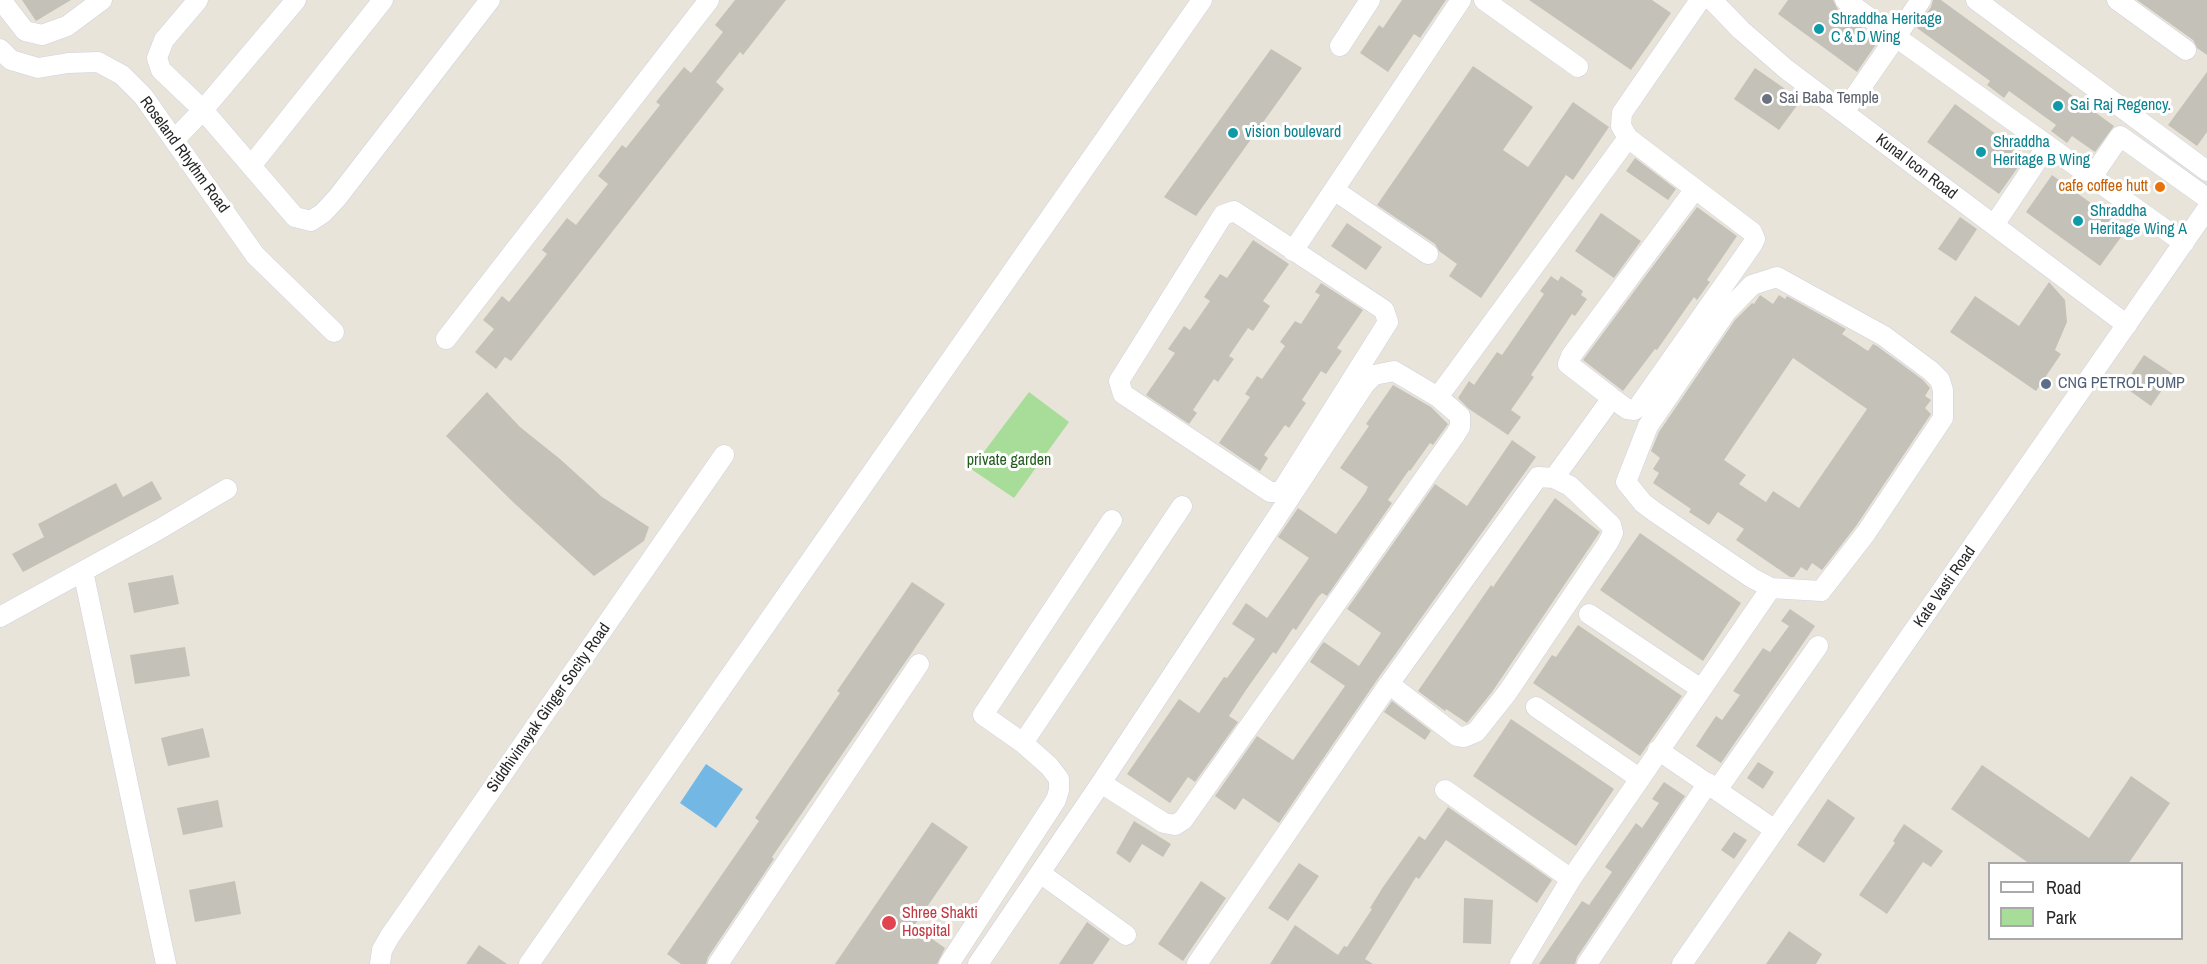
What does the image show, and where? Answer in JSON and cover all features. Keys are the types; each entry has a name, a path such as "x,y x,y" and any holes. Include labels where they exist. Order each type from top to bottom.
{"street":[{"path":"1,0 25,31 42,35 67,26 102,0"},
{"path":"198,0 164,40 157,58 161,70 203,110 295,217 311,221 323,213 366,162 490,0"},
{"path":"174,140 203,110 296,0"},
{"path":"251,166 382,0"},
{"path":"446,339 709,0"},
{"path":"529,964 1202,0"},
{"path":"1340,46 1370,0"},
{"path":"1293,251 1461,0"},
{"path":"1484,0 1578,66"},
{"path":"1695,189 1570,356 1568,364 1628,409 1634,410 1638,407 1752,246 1755,238 1752,232 1628,138 1622,126 1622,113 1700,0"},
{"name":"Kunal Icon Road","path":"1713,0 1741,30 1786,69 2127,325"},
{"path":"1845,0 2184,243"},
{"path":"1844,112 1921,0"},
{"path":"1976,0 2207,171"},
{"path":"2117,0 2186,50"},
{"name":"Roseland Rhythm Road","path":"0,49 11,60 38,68 68,63 98,62 122,75 144,96 255,255 334,332"},
{"path":"2092,177 2120,136 2207,198"},
{"path":"1438,397 1628,138"},
{"path":"1994,225 2047,146"},
{"path":"1334,190 1428,254"},
{"name":"Kate Vasti Road","path":"1682,964 2207,209"},
{"path":"1234,211 1293,251 1384,310 1388,322 1281,492 1270,492 1123,394 1119,381 1223,215 1234,211"},
{"path":"1777,276 1884,336 1931,371 1940,380 1943,390 1943,418 1866,533 1821,591 1771,588 1752,578 1655,512 1643,503 1626,482 1648,426 1726,312 1752,285 1777,276"},
{"path":"978,964 1101,783 1365,384 1374,375 1394,371 1438,397 1460,416 1460,427 1455,435 1183,820 1175,825 1164,823 1101,783"},
{"path":"1554,478 1612,398"},
{"name":"Siddhivinayak Ginger Socity Road","path":"380,964 382,950 390,936 724,455"},
{"path":"1197,964 1389,684 1538,477 1554,478 1570,486 1611,525 1613,533 1608,543 1507,693 1476,732 1464,737 1457,736 1389,684"},
{"path":"0,617 169,525 227,489"},
{"path":"1023,743 1182,506"},
{"path":"949,964 1056,800 1059,790 1059,779 1049,766 1023,743 983,715 1112,520"},
{"path":"83,571 166,964"},
{"path":"1520,964 1571,879 1771,588"},
{"path":"1589,615 1701,689"},
{"path":"1587,964 1712,787 1818,645"},
{"path":"718,964 919,664"},
{"path":"1536,707 1639,778"},
{"path":"1658,750 1775,830"},
{"path":"1445,790 1571,879"},
{"path":"1040,873 1126,935"}],"green space":[{"name":"private garden","path":"1029,392 1069,422 1014,498 971,469"}],"water":[{"path":"706,764 743,789 716,828 680,803"}],"building":[{"path":"22,0 71,0 36,21"},
{"path":"735,0 786,0 743,55 740,52 716,82 724,89 511,361 505,357 496,369 475,352 494,329 483,320 502,296 509,302 547,254 542,250 567,218 576,225 608,184 598,176 622,145 626,148 660,105 656,102 684,67 691,73 723,32 715,25"},
{"path":"1402,0 1446,0 1420,38 1414,34 1388,72 1360,53 1379,25 1383,28"},
{"path":"1529,0 1652,0 1671,13 1631,70"},
{"name":"Shraddha Heritage C & D Wing","path":"1788,0 1833,0 1838,10 1879,40 1857,72 1778,14"},
{"name":"Sai Raj Regency.","path":"1933,0 1941,0 2114,126 2095,152 2072,136 2067,143 2051,131 2056,125 2009,91 2004,98 1987,85 1990,81 1917,28"},
{"path":"2137,0 2207,0 2207,55 2197,48 2193,40"},
{"name":"vision boulevard","path":"1271,49 1302,68 1196,216 1164,197"},
{"path":"1473,66 1533,107 1503,150 1528,167 1573,102 1609,127 1573,180 1566,175 1481,298 1449,276 1457,264 1439,251 1435,244 1377,205"},
{"name":"Sai Baba Temple","path":"1755,68 1801,100 1779,130 1734,99"},
{"path":"2207,72 2207,132 2197,146 2168,125"},
{"name":"Shraddha Heritage B Wing","path":"1955,104 2026,156 1999,194 1927,142"},
{"path":"1635,158 1676,189 1668,200 1626,171"},
{"name":"Shraddha Heritage Wing A","path":"2052,175 2127,229 2100,266 2026,212"},
{"path":"1697,207 1737,236 1707,280 1710,282 1697,300 1694,297 1657,350 1655,349 1623,391 1583,360"},
{"path":"1601,213 1641,241 1614,278 1575,251"},
{"path":"1960,217 1977,229 1956,261 1938,249"},
{"path":"1347,223 1382,247 1366,270 1331,246"},
{"path":"1253,240 1289,264 1263,301 1270,306 1253,331 1248,328 1229,356 1234,359 1218,382 1214,379 1193,410 1197,413 1189,424 1146,395 1175,353 1168,349 1184,326 1190,330 1210,301 1204,297 1220,274 1227,278"},
{"path":"1551,276 1558,281 1561,276 1583,291 1581,295 1587,299 1575,316 1572,314 1531,375 1534,377 1511,410 1521,417 1508,435 1469,409 1458,398 1469,381 1474,385 1497,352 1502,355 1544,294 1540,291"},
{"path":"2049,282 2065,300 2067,322 2055,350 2061,354 2036,391 1950,332 1975,296 2019,326"},
{"path":"1321,283 1363,310 1337,348 1342,351 1326,374 1321,371 1302,400 1306,403 1289,428 1285,425 1264,455 1268,458 1260,471 1219,443 1250,397 1245,394 1257,376 1262,379 1285,346 1280,342 1295,321 1301,324 1320,295 1315,292"},
{"path":"1760,295 1773,304 1779,295 1785,299 1787,296 1846,329 1842,334 1868,351 1873,344 1877,346 1923,380 1930,388 1925,396 1931,400 1925,408 1931,414 1856,526 1822,570 1812,563 1807,571 1801,567 1794,577 1790,577 1736,540 1744,529 1718,512 1709,525 1689,512 1691,509 1653,483 1659,473 1653,469 1660,458 1651,451 1659,432 1735,320 1752,303 1754,304","holes":["1793,358 1867,409 1799,508 1773,491 1766,502 1739,484 1746,475 1724,460"]},
{"path":"2144,355 2173,374 2151,406 2123,386"},
{"path":"1393,385 1431,407 1448,424 1433,445 1430,443 1409,470 1388,500 1392,503 1327,596 1322,593 1318,597 1296,630 1293,628 1276,654 1273,652 1246,690 1229,716 1238,722 1195,782 1188,777 1170,803 1127,774 1179,699 1199,713 1255,639 1232,624 1246,603 1267,618 1309,558 1278,537 1298,508 1336,534 1365,493 1368,487 1340,468 1369,426 1366,424"},
{"path":"487,392 520,427 602,497 649,527 644,541 594,576 514,503 446,436"},
{"path":"1512,440 1536,457 1379,677 1279,823 1243,798 1235,810 1215,796 1257,736 1293,760 1345,686 1310,662 1322,644 1324,642 1359,666 1381,633 1347,609 1435,484 1467,506"},
{"path":"152,481 162,499 23,572 12,554 44,537 38,524 116,483 123,497"},
{"path":"1555,498 1600,532 1492,692 1467,723 1446,709 1445,711 1418,691 1491,585 1493,587"},
{"path":"1640,533 1741,603 1703,661 1600,590"},
{"path":"173,575 179,604 134,613 128,583"},
{"path":"912,582 945,604 772,857 774,859 708,957 706,964 681,964 667,954 759,821 755,818 840,693 837,691"},
{"path":"1790,609 1815,626 1721,763 1696,746 1716,716 1722,720 1740,695 1733,691 1763,648 1770,652 1789,626 1781,621"},
{"path":"1578,625 1682,696 1640,756 1533,683 1552,655 1556,657"},
{"path":"185,647 190,676 135,684 130,655"},
{"path":"1392,701 1431,731 1425,740 1384,712"},
{"path":"1511,719 1614,789 1576,846 1473,776"},
{"path":"203,728 210,757 168,766 161,738"},
{"path":"1758,762 1774,772 1763,789 1747,778"},
{"path":"1982,765 2089,838 2131,776 2170,803 2129,862 2027,862 1951,809"},
{"path":"1664,782 1685,796 1577,957 1575,964 1539,964 1582,901 1589,905 1612,872 1605,867 1636,823 1642,828 1659,803 1652,799"},
{"path":"1828,799 1855,818 1824,863 1797,845"},
{"path":"218,800 223,827 183,835 177,808"},
{"path":"1448,807 1552,880 1537,903 1446,840 1419,879 1416,877 1365,959 1373,964 1270,964 1295,925 1338,955 1344,946 1347,947 1372,909 1370,908 1383,887 1419,836 1425,840"},
{"path":"1134,821 1171,844 1163,857 1142,844 1130,863 1116,853"},
{"path":"932,822 968,847 914,926 945,948 937,964 835,964"},
{"path":"1904,824 1943,851 1931,867 1923,862 1887,914 1859,895 1895,843 1893,841"},
{"path":"1734,832 1747,840 1734,859 1721,850"},
{"path":"1299,863 1319,876 1288,921 1268,908"},
{"path":"235,881 241,914 195,922 189,890"},
{"path":"1201,881 1226,898 1183,961 1158,944"},
{"path":"1464,898 1493,900 1491,944 1463,943"},
{"path":"1087,922 1110,939 1093,964 1059,964"},
{"path":"1789,931 1822,954 1816,964 1766,964"},
{"path":"479,945 507,964 466,964"}],"place":[{"name":"Shraddha Heritage C & D Wing","path":"1819,29"},
{"name":"Sai Baba Temple","path":"1767,99"},
{"name":"Sai Raj Regency.","path":"2058,106"},
{"name":"vision boulevard","path":"1233,133"},
{"name":"Shraddha Heritage B Wing","path":"1981,152"},
{"name":"cafe coffee hutt","path":"2160,187"},
{"name":"Shraddha Heritage Wing A","path":"2078,221"},
{"name":"CNG PETROL PUMP","path":"2046,384"},
{"name":"Shree Shakti Hospital","path":"889,923"}]}
